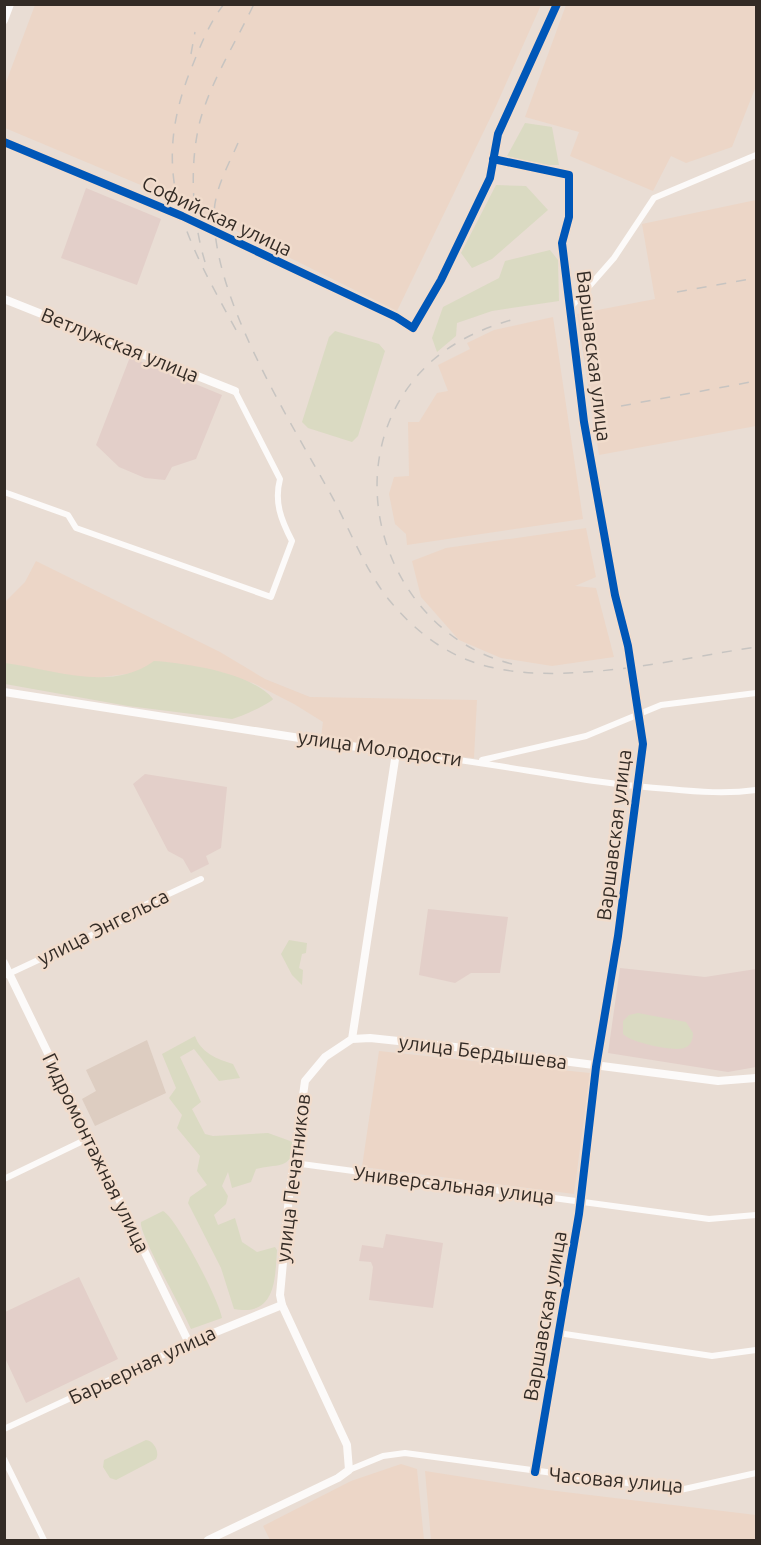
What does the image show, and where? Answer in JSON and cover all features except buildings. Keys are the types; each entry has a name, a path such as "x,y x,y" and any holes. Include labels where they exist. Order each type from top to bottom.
{"main road":[{"path":"4,20 10,4"},
{"name":"Гидромонтажная улица","path":"4,963 7,975 189,1342"},
{"name":"Барьерная улица","path":"189,1342 282,1305"},
{"name":"улица Печатников","path":"282,1305 347,1445 349,1470"},
{"name":"Часовая улица","path":"208,1540 349,1470"}],"street":[{"path":"493,159 498,134 557,4"},
{"name":"Софийская улица","path":"4,142 182,216 413,327 441,280 490,178 493,159"},
{"path":"571,307 614,258 654,198 756,155"},
{"name":"Варшавская улица","path":"493,159 569,175 569,217 562,243 584,423 640,712 643,744 618,936 596,1067 580,1202 535,1472"},
{"name":"Ветлужская улица","path":"4,299 235,391"},
{"path":"4,492 68,515 76,528 272,597 292,541 282,521 276,495 280,479 235,391"},
{"name":"улица Молодости","path":"4,692 396,753 479,761 637,788 727,794 756,790"},
{"path":"479,761 586,736 661,705 756,693"},
{"path":"352,1040 396,753"},
{"name":"улица Энгельса","path":"7,975 111,926 124,919 132,911 201,879"},
{"name":"улица Бердышева","path":"352,1040 370,1038 455,1047 718,1081 756,1078"},
{"name":"улица Печатников","path":"282,1305 280,1295 305,1081 325,1057 352,1040"},
{"path":"4,1179 89,1138"},
{"name":"Универсальная улица","path":"294,1163 709,1219 756,1215"},
{"path":"558,1333 712,1356 756,1350"},
{"name":"Барьерная улица","path":"4,1429 189,1342"},
{"name":"Часовая улица","path":"349,1470 383,1456 405,1452 535,1472 680,1490 756,1473"},
{"path":"4,1459 44,1540"}],"shaded area":[{"path":"35,4 541,5 496,106 397,311 155,191 5,128 5,85"},
{"path":"566,5 756,5 756,86 732,147 686,163 671,156 653,191 570,156 579,132 525,117"},
{"path":"86,188 161,219 137,285 61,258"},
{"path":"756,200 756,426 599,455 577,314 655,299 642,224"},
{"path":"553,317 583,519 407,545 406,534 395,524 389,494 394,477 409,476 408,422 419,422 437,393 448,391 438,365 470,349 467,343 494,330"},
{"path":"130,357 222,395 196,459 172,467 165,480 145,478 119,467 96,445"},
{"path":"586,528 596,577 575,586 596,588 614,657 552,666 501,658 459,640 421,597 412,561 446,548"},
{"path":"36,561 220,652 265,679 310,697 477,700 474,758 387,750 321,737 323,722 294,704 253,683 208,671 142,672 88,679 5,664 4,603 25,582"},
{"path":"145,774 227,787 221,848 206,856 209,864 191,873 183,859 168,851 133,784"},
{"path":"428,909 508,917 500,973 471,973 455,983 419,975"},
{"path":"620,968 705,977 756,969 756,1067 728,1072 608,1053"},
{"path":"147,1040 166,1093 95,1126 82,1099 96,1091 86,1070"},
{"path":"379,1051 590,1073 574,1194 362,1167"},
{"path":"386,1234 443,1243 433,1308 369,1300 373,1267 371,1262 359,1261 362,1245 383,1248"},
{"path":"79,1277 118,1359 26,1403 5,1358 5,1312"},
{"path":"401,1464 417,1469 424,1540 270,1540 263,1526 351,1481"},
{"path":"425,1471 548,1490 756,1515 756,1540 431,1540"}],"green space":[{"path":"525,123 552,127 559,165 540,165 507,156"},
{"path":"496,185 526,186 548,210 492,259 472,268 461,253"},
{"path":"550,250 558,260 559,301 492,311 457,323 456,336 437,352 432,338 443,307 499,278 505,261"},
{"path":"335,331 379,344 385,351 358,436 352,442 308,428 302,422 329,337"},
{"path":"154,661 200,667 235,676 250,682 273,699 267,704 232,719 128,706 5,684 5,663 100,677 119,676 137,671"},
{"path":"289,940 307,943 306,953 302,954 299,968 303,970 302,985 292,975 281,954"},
{"path":"638,1013 686,1022 693,1033 691,1042 684,1048 671,1049 642,1043 627,1037 623,1034 623,1021 629,1015"},
{"path":"195,1036 205,1051 233,1064 240,1078 219,1081 194,1049 180,1057 201,1102 192,1109 205,1134 213,1136 268,1133 293,1142 287,1162 256,1169 251,1182 232,1188 228,1172 222,1186 228,1196 226,1204 214,1215 218,1225 235,1218 242,1242 257,1252 275,1247 277,1250 274,1284 270,1293 266,1301 248,1310 234,1309 221,1268 188,1203 190,1197 207,1185 197,1171 200,1156 177,1128 182,1115 169,1098 176,1088 162,1054"},
{"path":"163,1211 177,1228 197,1261 214,1295 222,1318 191,1329 142,1229 141,1222"},
{"path":"146,1440 152,1442 156,1447 156,1459 116,1480 110,1478 103,1467 104,1460"}],"railway":[{"path":"224,4 201,44 179,107 173,142 173,174 188,235 236,330"},
{"path":"205,262 197,228 193,174 200,121 224,62 254,4"},
{"path":"191,54 195,32"},
{"path":"238,143 222,178 216,197 214,216 218,251 227,287 259,364 335,502 367,566 390,601 408,620 438,645 473,662 505,670 539,673 614,670 756,647"},
{"path":"677,292 756,278"},
{"path":"512,664 466,645 429,616 401,578 384,534 377,488 382,442 401,398 433,360 453,345 484,329 518,318"},
{"path":"621,406 756,381"}],"cycle path":[{"path":"4,142 182,216 396,317 413,328 441,280 490,178 498,134 557,4"},
{"path":"493,159 569,175 569,217 562,243 584,422 615,595 628,646 643,744 618,936 596,1067 579,1214 535,1472"}]}
